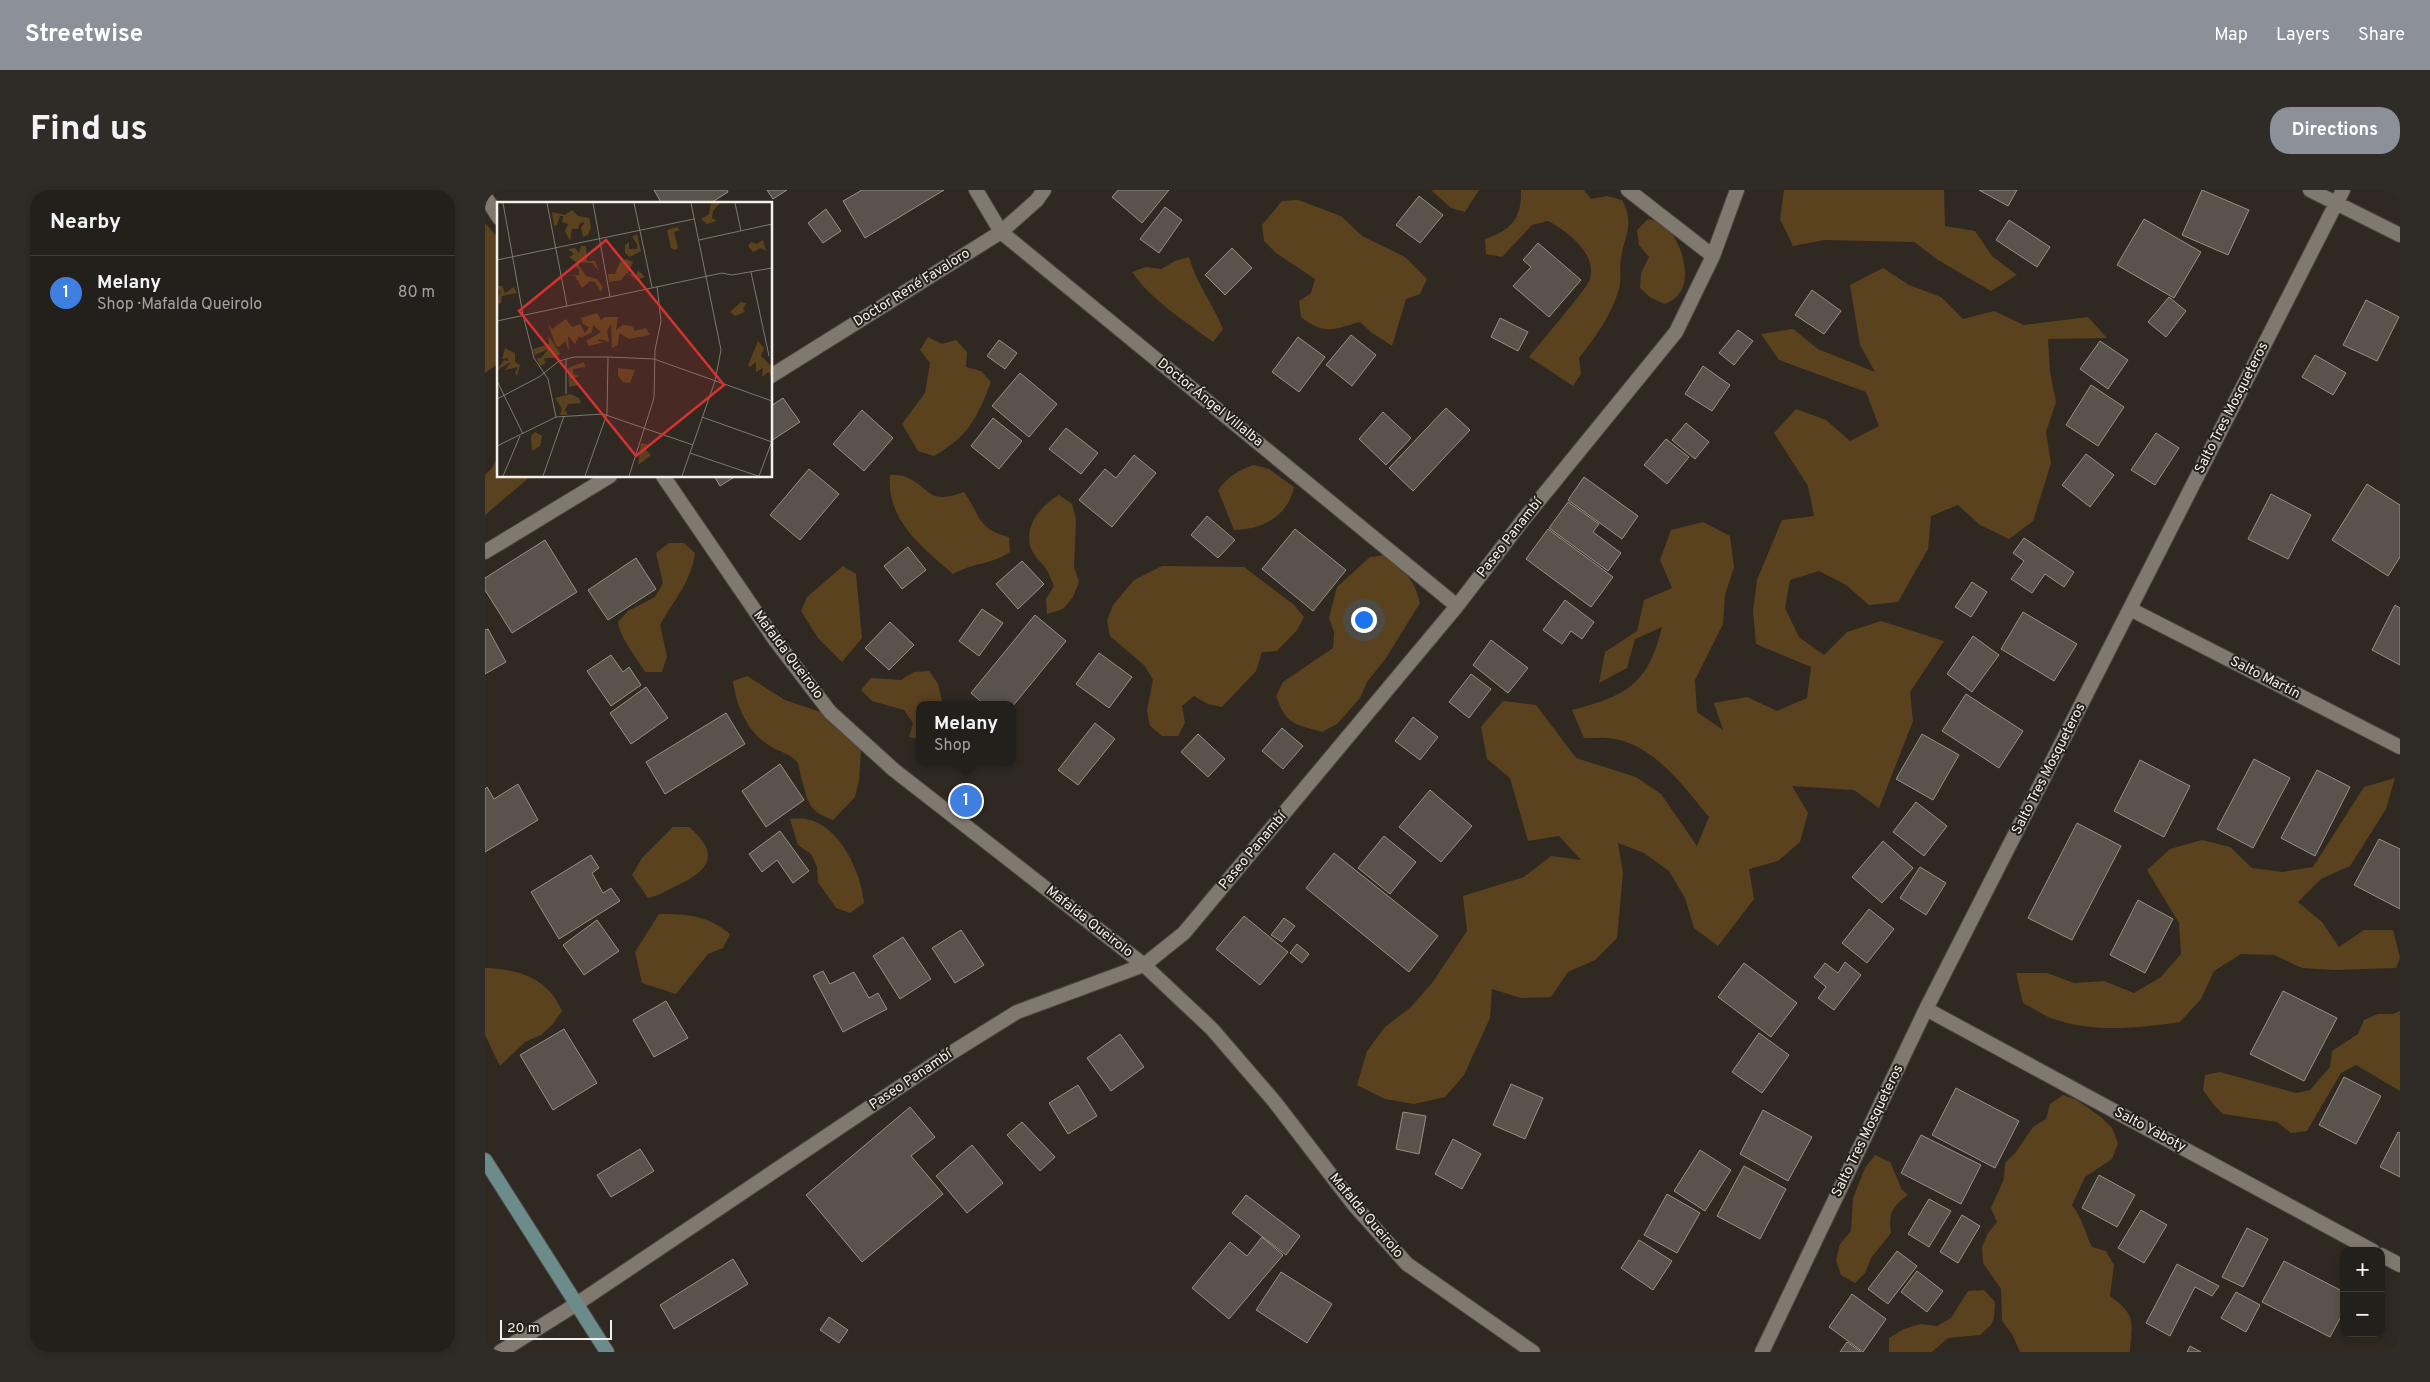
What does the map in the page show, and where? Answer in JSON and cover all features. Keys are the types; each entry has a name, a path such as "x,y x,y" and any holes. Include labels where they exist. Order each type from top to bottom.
{"main road":[{"path":"485,1160 575,1306 607,1352"}],"street":[{"name":"Doctor Ángel Villalba","path":"976,190 1001,232 1457,606"},
{"name":"Doctor René Favaloro","path":"773,375 1001,232 1037,200 1044,190"},
{"path":"1628,190 1713,256"},
{"name":"Paseo Panambí","path":"500,1352 575,1306 943,1058 1017,1012 1144,965 1184,933 1457,606 1523,520 1676,332 1713,256 1737,190"},
{"path":"2310,190 2340,196 2400,235"},
{"path":"485,196 497,215"},
{"name":"Salto Tres Mosqueteros","path":"1762,1352 1926,1009 2340,196"},
{"path":"485,552 607,478"},
{"name":"Mafalda Queirolo","path":"664,478 775,640 830,712 894,770 1144,965 1212,1029 1274,1101 1354,1205 1407,1264 1533,1352"},
{"name":"Salto Martín","path":"2130,609 2400,747"},
{"name":"Salto Yaboty","path":"1926,1009 2366,1247"},
{"path":"2385,1257 2400,1265"}],"shaded area":[{"path":"1431,190 1479,190 1465,212 1451,208"},
{"path":"1521,190 1584,190 1591,199 1607,196 1622,200 1628,216 1628,229 1620,262 1619,289 1612,308 1579,358 1581,374 1573,386 1529,357 1590,279 1591,269 1585,252 1564,231 1548,221 1532,225 1502,257 1486,254 1485,239 1508,227 1517,215 1521,200"},
{"path":"1784,190 1944,190 1945,226 1975,231 1992,256 2017,275 1991,291 1938,260 1914,242 1824,240 1793,246 1780,219"},
{"path":"1298,200 1341,216 1362,236 1405,257 1427,279 1420,294 1406,299 1392,346 1360,322 1336,329 1323,329 1301,317 1299,301 1311,293 1315,279 1276,253 1264,241 1262,225 1282,201"},
{"path":"1648,219 1661,223 1669,230 1675,238 1685,268 1683,288 1677,296 1665,304 1651,298 1640,288 1641,273 1649,257 1639,245 1637,230"},
{"path":"485,223 497,237 497,364 485,373"},
{"path":"1189,257 1196,276 1223,329 1213,342 1159,301 1132,272 1146,267 1161,269 1175,261"},
{"path":"1883,268 1909,285 1941,297 1963,319 1994,311 2024,325 2088,317 2107,338 2048,339 2050,372 2056,402 2046,432 2051,463 2033,521 2009,539 1980,525 1958,505 1931,516 1928,549 1898,602 1869,605 1846,585 1819,571 1790,580 1785,608 1799,637 1824,655 1847,632 1881,621 1944,641 1910,692 1913,721 1879,808 1854,790 1792,786 1808,813 1800,842 1778,861 1749,869 1754,899 1718,946 1694,928 1685,898 1669,871 1644,853 1618,843 1623,873 1617,938 1595,960 1568,972 1551,997 1521,998 1492,989 1490,1018 1464,1075 1445,1097 1414,1104 1385,1099 1357,1085 1367,1051 1385,1027 1411,1007 1432,983 1467,931 1463,896 1524,877 1551,856 1581,860 1559,836 1528,841 1510,778 1487,759 1481,727 1503,701 1536,705 1576,758 1636,777 1661,794 1697,846 1709,817 1679,781 1656,759 1630,743 1611,738 1584,738 1572,710 1591,705 1621,693 1642,675 1650,662 1662,627 1635,639 1627,668 1599,683 1605,652 1637,631 1644,600 1672,588 1660,560 1671,530 1703,522 1730,536 1734,567 1725,595 1723,624 1695,680 1697,712 1723,730 1714,703 1747,697 1777,711 1807,698 1811,667 1756,644 1753,611 1757,580 1782,520 1814,516 1808,486 1774,433 1796,409 1826,420 1850,441 1879,426 1866,392 1779,360 1761,334 1793,329 1818,349 1875,372 1860,345 1850,285"},
{"path":"928,337 942,344 956,340 967,352 966,367 981,371 991,382 976,416 964,433 946,449 934,456 918,451 902,424 925,393 930,363 920,350"},
{"path":"497,458 497,478 529,478 485,515 485,475 492,468"},
{"path":"1254,465 1269,469 1294,487 1291,497 1286,506 1273,519 1255,527 1234,530 1218,490 1234,474"},
{"path":"890,475 906,477 937,496 952,496 964,492 985,526 1009,537 1010,552 997,559 960,570 953,574 918,543 900,519 890,491"},
{"path":"1059,495 1072,504 1076,519 1074,567 1079,582 1073,597 1063,609 1047,614 1046,599 1054,586 1048,572 1031,550 1029,538 1032,522 1036,516 1041,509"},
{"path":"669,543 684,543 695,553 693,564 686,582 660,625 667,656 662,672 645,672 625,641 618,622 628,611 655,597 663,583 656,553"},
{"path":"1386,555 1412,581 1420,603 1386,658 1367,682 1360,698 1337,724 1322,732 1298,725 1284,713 1276,696 1283,682 1333,648 1334,632 1329,618 1337,587 1370,557"},
{"path":"843,566 856,574 862,638 842,662 818,638 801,611 807,597"},
{"path":"1162,566 1244,567 1294,605 1304,617 1297,630 1277,651 1262,652 1256,671 1222,707 1208,704 1194,696 1182,706 1185,723 1178,736 1162,736 1150,726 1147,711 1153,680 1145,666 1110,636 1107,621 1113,605 1134,580"},
{"path":"929,671 938,684 942,701 916,701 916,739 909,737 913,723 904,710 872,701 861,690 871,678 901,680 914,672"},
{"path":"747,676 785,700 829,715 842,726 861,750 859,781 855,797 833,820 824,817 813,809 807,799 797,762 762,740 755,734 744,718 737,700 733,681"},
{"path":"2395,778 2386,809 2350,866 2321,879 2298,902 2322,922 2339,947 2364,930 2393,930 2400,958 2396,968 2334,970 2302,968 2274,955 2241,954 2214,971 2201,999 2180,1022 2149,1026 2100,1028 2085,1026 2054,1019 2023,1003 2016,973 2047,973 2074,983 2104,981 2134,993 2161,977 2181,954 2179,923 2147,870 2170,849 2202,840 2230,847 2252,868 2282,872 2313,867 2364,787"},
{"path":"790,819 804,819 818,823 839,840 853,864 864,903 850,913 836,908 818,882 817,867 811,854 798,845"},
{"path":"673,827 689,827 704,844 708,852 708,859 705,866 691,878 648,898 632,875 642,858"},
{"path":"659,914 679,914 705,919 730,934 723,948 708,954 676,994 642,983 635,952"},
{"path":"485,968 520,973 540,983 549,990 562,1011 553,1024 541,1035 525,1042 500,1066 485,1035"},
{"path":"2400,1011 2400,1091 2356,1065 2341,1073 2307,1131 2291,1133 2277,1122 2223,1114 2203,1090 2205,1075 2220,1072 2296,1093 2310,1090 2330,1067 2332,1051 2358,1034 2364,1020 2378,1014 2393,1014"},
{"path":"2063,1095 2077,1100 2101,1117 2112,1128 2118,1143 2112,1159 2085,1177 2072,1205 2081,1220 2092,1247 2106,1251 2114,1265 2110,1296 2129,1314 2132,1326 2130,1352 2020,1352 2012,1334 2002,1321 2001,1289 1983,1263 1982,1247 1988,1233 1997,1222 1991,1208 2004,1179 2005,1163 2016,1152 2033,1127 2046,1119 2050,1104"},
{"path":"1875,1155 1890,1162 1902,1190 1908,1195 1892,1211 1890,1221 1891,1233 1871,1258 1865,1273 1855,1283 1841,1275 1836,1260 1840,1244 1851,1231 1853,1198 1865,1168"},
{"path":"1984,1290 1995,1302 1994,1318 1991,1325 1980,1335 1948,1338 1932,1352 1889,1352 1889,1338 1904,1329 1920,1324 1937,1326 1951,1318 1968,1291"}],"building":[{"path":"654,190 727,190 728,192 712,202 661,202"},
{"path":"767,190 787,190 773,199"},
{"path":"862,190 944,190 865,238 843,201"},
{"path":"1118,190 1169,190 1142,223 1112,197"},
{"path":"1979,190 2017,190 2008,206"},
{"path":"2202,190 2249,210 2228,255 2182,235"},
{"path":"1419,196 1443,215 1420,243 1396,225"},
{"path":"1165,207 1182,220 1159,253 1140,239"},
{"path":"826,209 841,231 823,243 808,223"},
{"path":"2144,219 2201,252 2174,298 2117,265"},
{"path":"2009,220 2050,247 2037,267 1996,240"},
{"path":"1538,243 1581,280 1549,317 1513,286 1531,267 1523,260"},
{"path":"1232,248 1252,268 1225,295 1205,275"},
{"path":"1812,290 1841,311 1824,334 1795,315"},
{"path":"2169,297 2186,311 2166,337 2148,322"},
{"path":"2366,300 2399,317 2377,361 2343,345"},
{"path":"1500,318 1528,332 1518,351 1491,337"},
{"path":"1738,330 1753,341 1734,365 1719,353"},
{"path":"1351,335 1376,355 1352,386 1326,365"},
{"path":"1298,337 1325,357 1299,392 1272,372"},
{"path":"999,340 1017,353 1005,369 987,356"},
{"path":"2100,341 2128,360 2108,389 2080,369"},
{"path":"2315,355 2346,373 2333,395 2302,377"},
{"path":"1703,366 1730,385 1712,411 1685,394"},
{"path":"1020,373 1057,404 1029,437 992,406"},
{"path":"2091,385 2124,407 2098,446 2066,425"},
{"path":"783,398 800,422 773,440 773,405"},
{"path":"1446,408 1470,430 1413,491 1389,468"},
{"path":"862,410 893,438 864,471 833,444"},
{"path":"1383,412 1411,438 1386,465 1359,439"},
{"path":"993,418 1022,441 999,469 971,446"},
{"path":"1686,423 1709,442 1695,459 1672,440"},
{"path":"1066,428 1098,453 1081,474 1049,449"},
{"path":"2156,433 2179,448 2155,485 2131,470"},
{"path":"1666,439 1689,457 1667,484 1644,465"},
{"path":"2086,454 2114,475 2090,507 2062,485"},
{"path":"1134,455 1156,473 1112,527 1079,500 1105,469 1116,478"},
{"path":"809,469 839,494 800,540 770,515"},
{"path":"1584,477 1638,516 1622,539 1568,500"},
{"path":"715,478 733,478 720,486"},
{"path":"2367,484 2400,505 2400,557 2388,576 2332,540"},
{"path":"2271,494 2311,515 2288,559 2248,539"},
{"path":"1568,502 1599,524 1593,532 1621,553 1608,571 1549,528"},
{"path":"1207,516 1235,540 1218,558 1191,535"},
{"path":"1295,529 1346,570 1313,611 1262,569"},
{"path":"1548,529 1613,577 1591,607 1526,559"},
{"path":"2024,538 2074,572 2064,587 2045,574 2032,593 2011,579 2024,561 2013,553"},
{"path":"545,540 577,592 512,633 485,590 485,578"},
{"path":"908,547 926,570 902,589 884,566"},
{"path":"636,558 656,589 608,620 588,590"},
{"path":"1022,561 1044,584 1018,609 996,584"},
{"path":"1972,582 1987,592 1971,617 1955,607"},
{"path":"1565,600 1594,622 1582,639 1571,631 1562,644 1543,630"},
{"path":"2395,605 2400,608 2400,665 2372,650"},
{"path":"982,609 1003,623 979,656 959,641"},
{"path":"2023,612 2077,644 2054,681 2001,649"},
{"path":"1035,615 1066,641 1016,702 980,701 971,693"},
{"path":"890,622 914,645 889,670 865,648"},
{"path":"488,629 506,662 485,674 485,630"},
{"path":"1973,636 1999,655 1972,692 1947,674"},
{"path":"1491,640 1528,668 1508,693 1473,665"},
{"path":"1099,653 1132,677 1109,708 1076,684"},
{"path":"611,655 623,672 629,667 641,685 611,706 587,671"},
{"path":"1471,674 1491,689 1469,718 1449,702"},
{"path":"646,687 668,718 631,744 610,713"},
{"path":"1966,694 2023,731 1999,768 1942,731"},
{"path":"726,713 745,744 665,794 646,762"},
{"path":"1413,717 1438,737 1420,760 1395,741"},
{"path":"1095,723 1115,739 1078,785 1058,770"},
{"path":"1282,728 1303,746 1283,769 1262,751"},
{"path":"1198,734 1225,759 1208,777 1181,752"},
{"path":"1922,734 1959,755 1933,800 1896,779"},
{"path":"2254,759 2290,778 2253,848 2217,829"},
{"path":"2140,760 2190,786 2164,837 2114,811"},
{"path":"780,764 804,800 766,827 742,791"},
{"path":"2317,770 2350,787 2315,856 2281,838"},
{"path":"518,784 538,820 485,852 485,789 487,787 494,799"},
{"path":"1430,790 1472,826 1441,862 1399,827"},
{"path":"1916,802 1947,826 1924,856 1893,832"},
{"path":"2077,823 2121,846 2072,940 2028,918"},
{"path":"780,831 809,871 793,883 777,860 762,872 749,854"},
{"path":"1384,836 1416,862 1390,894 1358,868"},
{"path":"2379,839 2400,849 2400,909 2354,885"},
{"path":"1883,841 1913,868 1882,903 1852,877"},
{"path":"1334,853 1438,936 1409,972 1306,888"},
{"path":"591,855 599,868 592,873 603,893 611,888 620,901 559,939 531,892"},
{"path":"1920,867 1946,883 1926,915 1900,898"},
{"path":"2138,900 2173,919 2145,973 2110,955"},
{"path":"1869,909 1894,929 1867,963 1842,943"},
{"path":"1244,916 1288,952 1260,985 1216,949"},
{"path":"1284,918 1295,926 1282,942 1271,935"},
{"path":"597,920 619,951 584,975 563,945"},
{"path":"961,930 984,965 955,983 932,948"},
{"path":"903,937 931,979 900,999 873,956"},
{"path":"1297,944 1309,954 1302,963 1290,953"},
{"path":"1845,962 1861,975 1834,1010 1818,998 1826,987 1814,977 1825,963 1838,973"},
{"path":"1744,963 1797,1003 1771,1037 1718,997"},
{"path":"823,971 830,984 854,972 869,998 878,993 887,1009 843,1032 813,976"},
{"path":"2283,991 2337,1018 2304,1081 2250,1054"},
{"path":"666,1001 688,1038 654,1057 633,1020"},
{"path":"564,1029 597,1083 553,1110 520,1055"},
{"path":"1759,1033 1789,1055 1762,1093 1732,1072"},
{"path":"1120,1034 1144,1067 1111,1091 1087,1058"},
{"path":"2344,1077 2381,1096 2356,1144 2319,1125"},
{"path":"1511,1084 1543,1098 1525,1139 1493,1125"},
{"path":"1078,1085 1097,1116 1068,1134 1049,1103"},
{"path":"1956,1088 2019,1121 1995,1168 1932,1135"},
{"path":"910,1107 935,1137 911,1156 943,1194 862,1262 806,1195"},
{"path":"1763,1110 1812,1137 1788,1181 1740,1154"},
{"path":"1403,1112 1426,1116 1419,1154 1396,1149"},
{"path":"1022,1122 1055,1157 1040,1171 1007,1135"},
{"path":"2398,1132 2400,1133 2400,1177 2380,1167"},
{"path":"1921,1135 1981,1165 1961,1204 1901,1173"},
{"path":"1453,1139 1481,1154 1462,1189 1435,1174"},
{"path":"972,1145 1003,1183 967,1213 936,1176"},
{"path":"640,1149 654,1171 611,1197 597,1175"},
{"path":"1700,1150 1731,1170 1705,1211 1674,1191"},
{"path":"1744,1166 1786,1189 1760,1239 1717,1216"},
{"path":"2099,1175 2135,1195 2117,1227 2082,1208"},
{"path":"1667,1194 1700,1213 1677,1253 1644,1235"},
{"path":"1246,1195 1300,1236 1286,1255 1232,1213"},
{"path":"1929,1199 1951,1211 1929,1247 1908,1234"},
{"path":"2141,1210 2167,1225 2144,1263 2118,1248"},
{"path":"1962,1215 1980,1226 1958,1263 1940,1252"},
{"path":"2247,1228 2268,1239 2243,1287 2222,1277"},
{"path":"1262,1237 1283,1255 1229,1319 1192,1288 1230,1242 1247,1256"},
{"path":"1639,1240 1672,1261 1653,1290 1621,1268"},
{"path":"1897,1251 1917,1266 1888,1304 1868,1289"},
{"path":"733,1259 748,1284 674,1329 660,1305"},
{"path":"2284,1261 2340,1290 2340,1318 2330,1337 2262,1302"},
{"path":"2177,1264 2219,1286 2212,1296 2195,1287 2170,1336 2146,1323"},
{"path":"1917,1271 1943,1291 1927,1312 1901,1292"},
{"path":"1281,1272 1332,1304 1307,1343 1256,1310"},
{"path":"2236,1292 2260,1305 2246,1332 2221,1318"},
{"path":"1852,1294 1886,1319 1863,1352 1829,1327"},
{"path":"829,1317 848,1330 839,1343 820,1330"},
{"path":"1847,1342 1861,1352 1840,1352"},
{"path":"2190,1346 2201,1352 2187,1352"}],"place":[{"name":"Melany","path":"966,801"}]}
